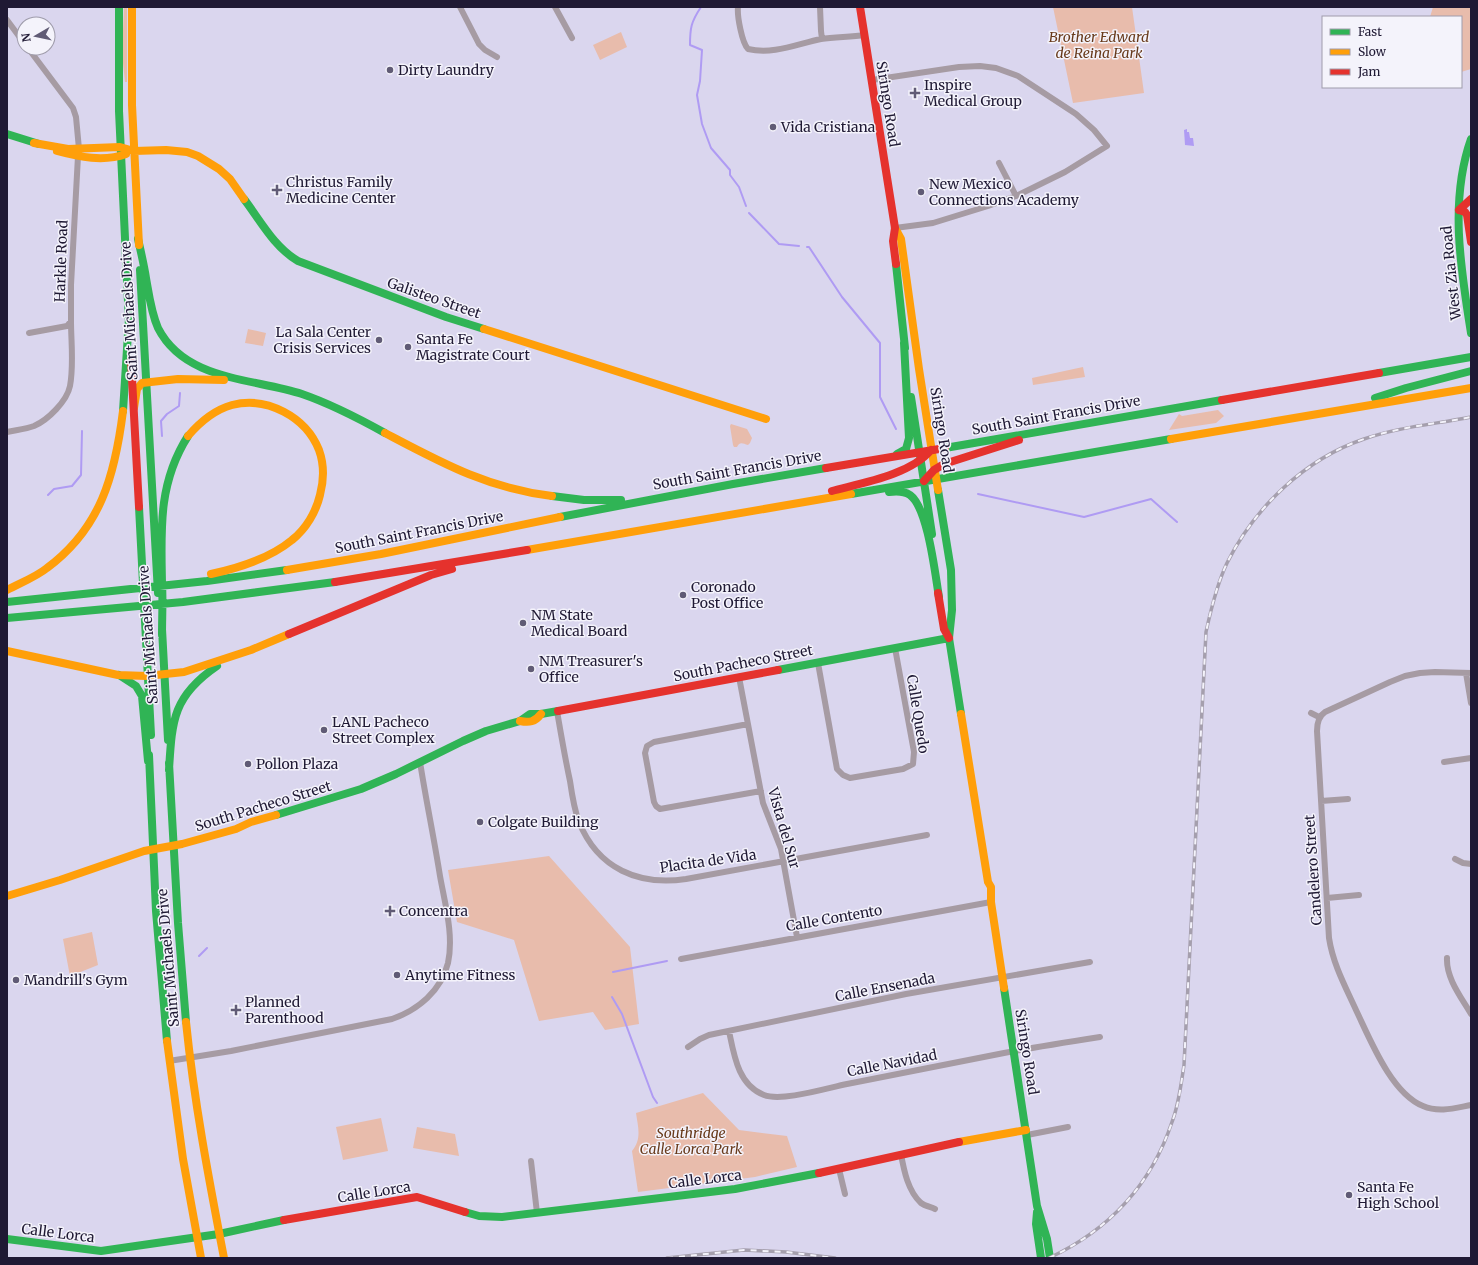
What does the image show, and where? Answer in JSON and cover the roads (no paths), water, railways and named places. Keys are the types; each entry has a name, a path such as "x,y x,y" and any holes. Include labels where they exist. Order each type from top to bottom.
{"main road":[{"name":"Saint Michaels Drive","path":"119,7 118,81 120,147 151,736 148,761 160,963 169,1061 176,1113 201,1258"},
{"name":"Saint Michaels Drive","path":"132,7 132,75 138,239 156,579 165,675 173,846 181,964 190,1058 200,1127 224,1258"},
{"name":"Siringo Road","path":"860,7 895,228 893,241 900,291 904,343 935,551 939,597 944,629 949,638"},
{"name":"Galisteo Street","path":"7,134 34,142 50,149 121,157 134,151"},
{"name":"West Zia Road","path":"1471,139 1463,171 1459,210 1463,281 1471,333"},
{"name":"Galisteo Street","path":"79,152 120,147 134,151 166,150 187,152 198,156 219,169 230,179 278,245 293,258 306,265 446,317 766,419"},
{"path":"1471,199 1459,210 1465,212 1467,215 1471,242"},
{"name":"Siringo Road","path":"895,228 901,240 903,252 931,450 952,582 952,610 949,638 988,882 986,888 987,897 991,902 1038,1206 1047,1239 1050,1258"},
{"path":"138,239 151,311 156,322 168,342 184,358 202,368 247,381 292,391 330,405 440,462 490,483 531,493 570,498 617,500 660,497"},
{"path":"7,590 43,573 67,553 85,533 99,511 109,488 124,415 129,318"},
{"path":"891,456 906,449 909,438 904,343"},
{"name":"South Saint Francis Drive","path":"7,602 146,588 181,582 257,575 351,559 660,497 1471,357"},
{"path":"1334,411 1406,388 1471,371"},
{"path":"134,408 137,389 146,382 192,379 247,381"},
{"path":"7,618 121,609 331,583 1471,388"},
{"path":"162,635 161,526 168,480 182,445 189,434 204,418 231,406 249,402 259,403 274,407 290,414 301,423 312,436 322,461 323,488 319,504 313,516 299,534 290,542 263,557 239,567 181,582"},
{"path":"924,481 934,470 944,464 1056,428"},
{"path":"774,507 909,467 921,461 930,453 931,450"},
{"path":"834,497 894,492 901,492 910,495 918,504 926,528 939,597"},
{"path":"7,652 118,675 165,675 192,670 251,650 431,575 515,552"},
{"name":"South Pacheco Street","path":"7,896 60,880 144,851 173,846 236,829 251,822 361,789 463,741 520,721 532,722 538,719 541,714 949,638"},
{"path":"169,770 171,734 174,717 188,690 209,671 251,650"},
{"path":"118,675 136,686 142,696 148,761"},
{"name":"Calle Lorca","path":"7,1239 101,1251 219,1234 416,1197 431,1200 468,1214 477,1216 502,1217 735,1189 839,1169 957,1142 1026,1132"},
{"name":"Siringo Road","path":"1038,1206 1036,1224 1042,1258"}],"street":[{"path":"460,7 480,44 485,50 497,57"},
{"path":"555,7 572,38"},
{"path":"738,7 744,42 748,48 756,50 781,49 822,39 864,35"},
{"path":"820,7 820,31 822,39"},
{"path":"7,20 16,32"},
{"name":"Harkle Road","path":"29,333 67,326 71,321 71,285 79,152 76,117 73,108 34,56"},
{"path":"872,80 959,66 996,68 1018,76 1076,114 1094,130 1107,146 1063,174 1016,196 933,223 895,228"},
{"path":"999,163 1016,196"},
{"path":"7,432 34,426 54,413 68,393 71,368 71,321"},
{"name":"Calle Quedo","path":"818,663 837,769 843,776 850,778 903,769 913,764 914,752 895,648"},
{"path":"1311,713 1319,717 1329,710 1405,676 1434,672 1468,673 1471,703"},
{"name":"Vista del Sur","path":"739,677 764,808 779,843 797,937"},
{"name":"Placita de Vida","path":"557,711 574,805 578,820 586,836 603,858 618,869 645,880 665,882 686,879 927,835"},
{"name":"Candelero Street","path":"1319,717 1316,731 1327,898 1331,948 1336,965 1373,1047 1389,1074 1410,1098 1424,1106 1439,1110 1447,1110 1471,1105"},
{"path":"748,724 651,743 646,748 654,802 660,809 664,809 761,791"},
{"path":"1444,762 1471,758"},
{"path":"169,1061 392,1019 418,1007 437,987 448,964 450,947 448,917 420,762"},
{"path":"1321,801 1348,799"},
{"path":"1455,859 1463,863 1471,864"},
{"path":"1327,898 1359,895"},
{"name":"Calle Contento","path":"681,959 991,902"},
{"path":"1447,958 1449,973 1471,1014"},
{"name":"Calle Ensenada","path":"688,1048 704,1037 729,1031 906,994 1090,962"},
{"name":"Calle Navidad","path":"729,1031 735,1058 742,1076 750,1086 757,1091 765,1095 776,1097 820,1090 1013,1051 1100,1037"},
{"path":"1026,1132 1068,1127"},
{"path":"901,1154 904,1170 910,1187 922,1203 936,1209"},
{"path":"531,1161 537,1212"},
{"path":"839,1169 845,1194"}],"waterway":[{"path":"701,7 692,25 690,45 702,50 700,81 697,95 702,124 711,148 730,170 730,175 739,187 746,206"},
{"path":"749,213 779,244 799,246"},
{"path":"807,247 809,247 842,297 880,343 880,397 896,429"},
{"path":"162,436 161,421 167,414 179,406 180,393"},
{"path":"48,495 54,489 72,486 81,475 82,431"},
{"path":"978,494 1084,517 1151,499 1177,522"},
{"path":"199,956 207,948"},
{"path":"613,972 667,961"},
{"path":"612,997 622,1014 653,1097 657,1103"}],"railway":[{"path":"1049,1258 1071,1247 1091,1234 1109,1219 1140,1185 1163,1145 1172,1122 1180,1094 1184,1065 1206,632 1217,588 1227,563 1239,542 1267,504 1302,472 1322,459 1342,448 1377,435 1471,417"},
{"path":"667,1258 744,1250 786,1252 835,1258"}],"place":[{"name":"Dirty Laundry","path":"390,70"},
{"name":"Inspire Medical Group","path":"915,93"},
{"name":"Vida Cristiana","path":"773,127"},
{"name":"Christus Family Medicine Center","path":"277,190"},
{"name":"New Mexico Connections Academy","path":"921,192"},
{"name":"La Sala Center Crisis Services","path":"379,340"},
{"name":"Santa Fe Magistrate Court","path":"408,347"},
{"name":"Coronado Post Office","path":"683,595"},
{"name":"NM State Medical Board","path":"523,623"},
{"name":"NM Treasurer's Office","path":"531,669"},
{"name":"LANL Pacheco Street Complex","path":"324,730"},
{"name":"Pollon Plaza","path":"248,764"},
{"name":"Colgate Building","path":"480,822"},
{"name":"Concentra","path":"390,911"},
{"name":"Anytime Fitness","path":"397,975"},
{"name":"Mandrill's Gym","path":"16,980"},
{"name":"Planned Parenthood","path":"236,1010"},
{"name":"Santa Fe High School","path":"1349,1195"}],"park label":[{"name":"Brother Edward de Reina Park","path":"1099,46"},
{"name":"Southridge Calle Lorca Park","path":"691,1142"}]}
